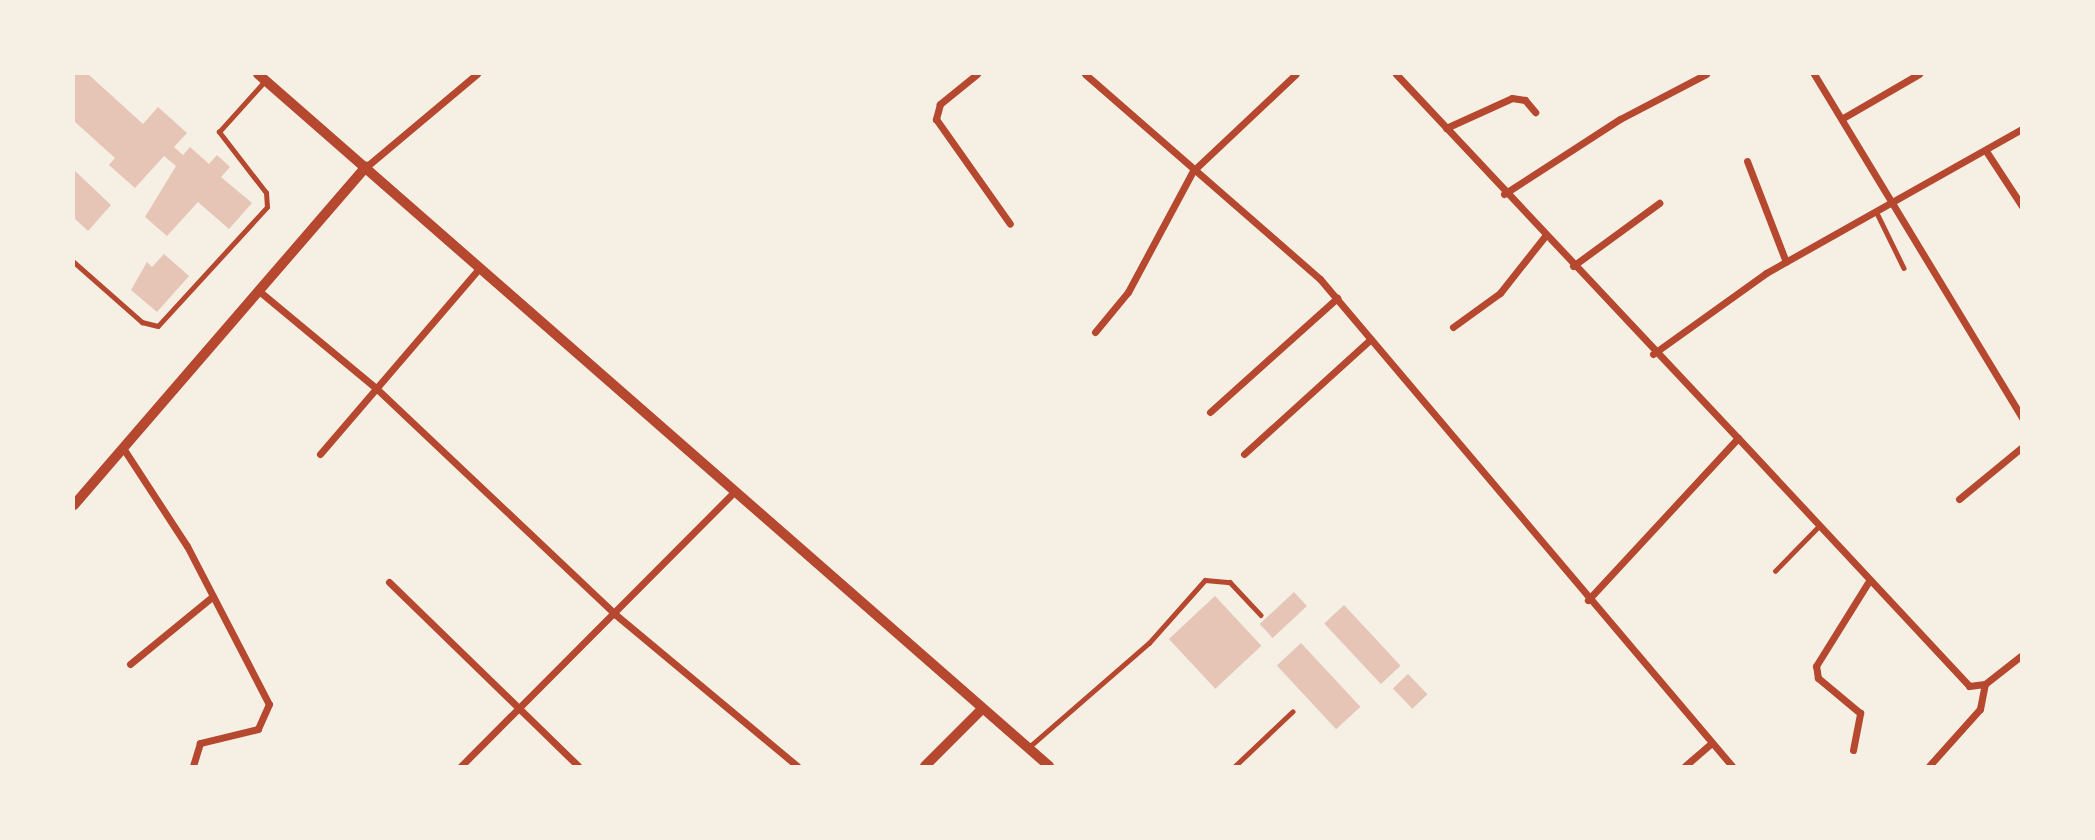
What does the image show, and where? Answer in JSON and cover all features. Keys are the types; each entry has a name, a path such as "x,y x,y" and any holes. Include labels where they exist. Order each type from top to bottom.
{"street":[{"path":"74,505 366,167 477,74"},
{"path":"977,74 940,104 936,118 1010,224"},
{"path":"1085,74 1193,171 1259,221 1337,298 1588,600 1732,766"},
{"path":"1095,332 1128,292 1193,171 1296,74"},
{"path":"1396,74 1653,354 1738,438 1961,679 1985,684"},
{"path":"1504,194 1629,113 1706,74"},
{"path":"1814,74 1843,118 2021,418"},
{"path":"1843,118 1919,74"},
{"path":"262,77 733,493 1049,766"},
{"path":"1446,128 1512,98 1525,100 1535,112"},
{"path":"1653,354 1786,262 1893,204 2021,129"},
{"path":"1986,151 2021,206"},
{"path":"1747,161 1786,262"},
{"path":"1573,266 1659,203"},
{"path":"1453,327 1500,293 1545,236"},
{"path":"320,454 480,267"},
{"path":"259,291 377,389 616,615 797,766"},
{"path":"1210,412 1337,298"},
{"path":"1244,454 1371,339"},
{"path":"1588,600 1738,438"},
{"path":"1959,499 2021,447"},
{"path":"123,448 213,596 261,684 269,715 252,732 200,743 193,766"},
{"path":"461,766 616,615 733,493"},
{"path":"1853,750 1860,713 1818,678 1816,666 1869,580"},
{"path":"389,582 518,711 578,766"},
{"path":"130,664 213,596"},
{"path":"1929,766 1980,709 1985,684 2021,655"},
{"path":"925,766 982,709"},
{"path":"1685,766 1711,743"}],"lane":[{"path":"74,262 142,322 158,326 267,207 266,193 219,132 262,77"},
{"path":"1877,213 1905,268"},
{"path":"1775,571 1819,526"},
{"path":"1028,748 1149,643 1205,580 1230,582 1261,615"},
{"path":"1235,766 1292,712"}],"building":[{"path":"74,74 88,74 143,124 158,107 187,133 174,147 183,155 190,147 209,164 217,155 230,167 221,177 252,203 229,229 198,202 167,236 145,217 176,166 164,156 135,188 109,165 115,158 74,121"},
{"path":"74,170 111,205 88,231 74,218"},
{"path":"164,254 189,276 157,312 131,290 147,262 152,267"},
{"path":"1294,592 1307,606 1273,638 1260,624"},
{"path":"1215,596 1261,646 1215,689 1169,639"},
{"path":"1344,605 1401,666 1381,684 1324,623"},
{"path":"1301,643 1360,707 1336,729 1277,666"},
{"path":"1408,674 1427,694 1412,709 1393,689"}]}
